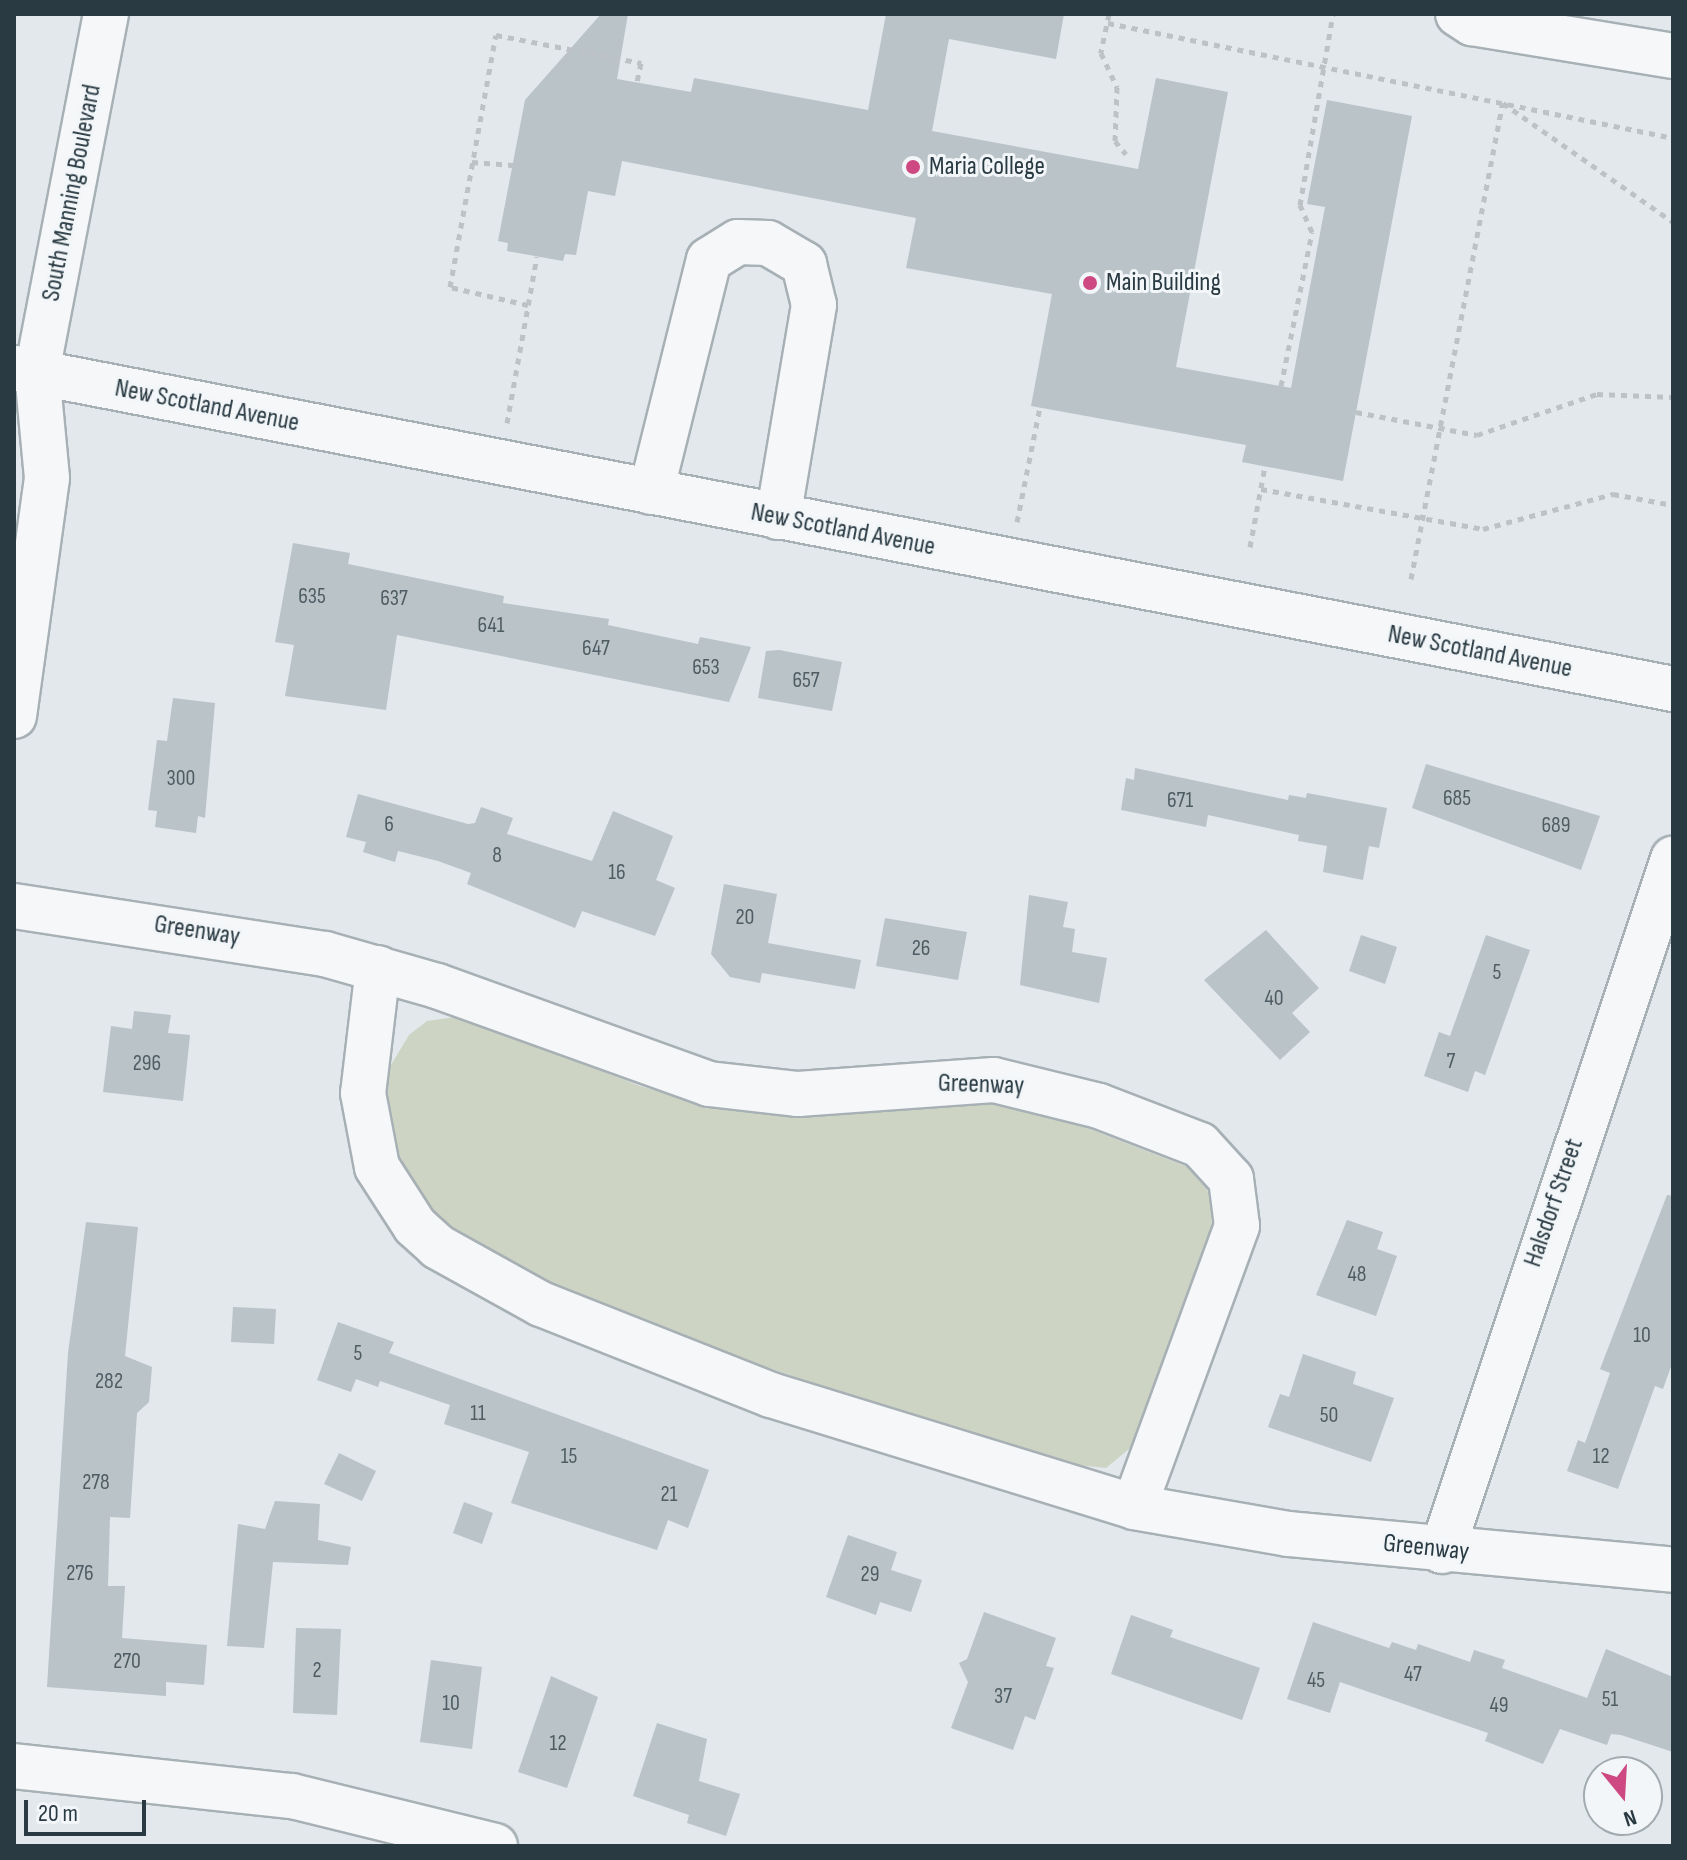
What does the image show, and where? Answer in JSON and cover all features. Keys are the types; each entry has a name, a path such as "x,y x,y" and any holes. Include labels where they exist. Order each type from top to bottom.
{"street":[{"name":"South Manning Boulevard","path":"14,411 26,370 106,14"},
{"path":"1458,14 1472,23 1673,56"},
{"path":"651,492 709,260 738,242 768,243 804,264 814,305 778,517"},
{"name":"South Manning Boulevard","path":"14,716 47,478 26,370"},
{"name":"New Scotland Avenue","path":"26,370 1673,689"},
{"name":"Halsdorf Street","path":"1442,1551 1534,1260 1673,859"},
{"name":"Greenway","path":"14,906 260,941 378,968 709,1084 798,1094 952,1080 1018,1083 1099,1106 1208,1150 1231,1179 1237,1226 1134,1507"},
{"name":"Greenway","path":"378,968 363,1093 367,1141 393,1195 438,1247 541,1304 771,1395 1134,1507 1288,1534 1442,1551 1673,1570"},
{"path":"14,1766 292,1796 495,1846"}],"path":[{"path":"1109,14 1101,53 1117,87 1115,141 1126,154"},
{"path":"1281,386 1312,232 1300,205 1333,14"},
{"path":"1108,23 1673,138"},
{"path":"528,305 450,287 496,35 641,63 637,82"},
{"path":"1503,103 1673,222"},
{"path":"1411,579 1503,103"},
{"path":"472,162 513,165"},
{"path":"500,463 537,257"},
{"path":"1356,412 1477,435 1503,431 1597,394 1673,397"},
{"path":"1009,562 1040,407"},
{"path":"1250,547 1265,466"},
{"path":"1261,489 1483,529 1613,494 1673,505"}],"green space":[{"path":"462,1016 640,1086 720,1109 783,1115 999,1103 1067,1120 1195,1170 1211,1197 1212,1230 1135,1444 1106,1468 1040,1461 682,1338 525,1274 452,1231 436,1219 401,1168 386,1090 391,1065 409,1035 427,1021"}],"building":[{"path":"601,14 628,14 617,79 691,92 694,78 868,110 886,14 1064,14 1056,59 949,39 932,131 1138,169 1156,78 1228,92 1176,367 1291,388 1325,207 1307,204 1327,100 1412,116 1343,481 1242,462 1246,445 1031,406 1052,294 906,268 916,218 622,161 615,196 588,191 576,255 565,254 563,261 507,251 508,243 498,241 525,100"},
{"path":"293,543 350,553 348,564 504,596 503,603 609,619 608,625 698,644 700,637 751,647 729,702 397,635 386,710 285,696 294,645 275,642"},
{"path":"779,650 842,662 832,711 758,698 766,651"},
{"path":"173,698 215,703 205,818 198,816 196,833 155,827 157,811 148,810 157,740 167,741"},
{"path":"1426,764 1600,816 1581,870 1412,808"},
{"path":"1135,768 1288,800 1289,795 1306,798 1307,793 1387,808 1379,848 1369,846 1363,880 1323,872 1327,846 1298,841 1299,835 1208,815 1206,827 1121,810 1126,778 1134,780"},
{"path":"358,794 468,824 475,823 481,807 513,818 507,834 592,861 613,811 673,836 656,880 675,888 655,936 582,911 575,928 467,884 471,873 438,861 398,851 395,862 363,852 366,842 346,837"},
{"path":"724,884 777,894 768,943 861,960 855,989 762,973 760,983 730,977 711,954"},
{"path":"1029,895 1068,902 1063,927 1075,929 1072,952 1107,958 1099,1003 1020,985"},
{"path":"885,918 967,932 958,980 876,966"},
{"path":"1266,930 1319,988 1292,1013 1310,1032 1280,1060 1204,980"},
{"path":"1361,935 1397,947 1385,984 1349,971"},
{"path":"1486,935 1530,950 1485,1075 1475,1071 1468,1092 1424,1076 1439,1032 1450,1036"},
{"path":"134,1011 171,1015 168,1033 190,1035 183,1101 103,1092 111,1026 132,1029"},
{"path":"1667,1195 1673,1196 1673,1361 1663,1389 1655,1386 1618,1489 1567,1471 1578,1440 1585,1443 1610,1373 1600,1369"},
{"path":"1347,1220 1383,1232 1377,1249 1397,1256 1376,1316 1316,1295"},
{"path":"86,1222 138,1227 125,1356 152,1367 149,1402 137,1413 130,1518 110,1517 108,1586 125,1586 122,1638 207,1645 204,1685 166,1682 166,1696 47,1687 68,1353"},
{"path":"233,1307 276,1309 274,1344 231,1342"},
{"path":"338,1322 394,1342 389,1353 709,1470 688,1528 668,1520 657,1550 511,1503 529,1452 444,1424 450,1405 380,1381 378,1387 356,1379 351,1392 317,1380"},
{"path":"1303,1354 1356,1372 1353,1384 1394,1398 1371,1462 1268,1427 1280,1394 1289,1397"},
{"path":"339,1453 376,1471 362,1501 324,1484"},
{"path":"275,1501 320,1504 318,1540 351,1547 348,1565 273,1562 264,1648 227,1646 238,1524 265,1529"},
{"path":"464,1502 493,1513 482,1544 453,1533"},
{"path":"848,1535 897,1552 891,1570 922,1580 911,1612 880,1602 876,1615 826,1597"},
{"path":"984,1612 1056,1638 1046,1666 1054,1668 1035,1720 1025,1716 1013,1750 951,1728 968,1682 959,1663 967,1659"},
{"path":"1131,1615 1173,1630 1170,1637 1260,1668 1242,1720 1111,1674"},
{"path":"1313,1622 1389,1648 1392,1642 1416,1650 1418,1644 1470,1662 1474,1650 1505,1660 1502,1668 1587,1698 1606,1649 1673,1677 1673,1752 1621,1735 1611,1734 1607,1745 1560,1729 1543,1764 1485,1741 1488,1733 1340,1682 1330,1713 1287,1699"},
{"path":"296,1628 341,1629 337,1715 293,1713"},
{"path":"431,1660 482,1667 472,1749 420,1742"},
{"path":"551,1676 598,1697 567,1788 518,1772"},
{"path":"657,1723 707,1739 699,1781 740,1794 726,1836 687,1823 689,1815 633,1796"}],"place":[{"name":"Maria College","path":"913,167"},
{"name":"Main Building","path":"1090,283"}]}
